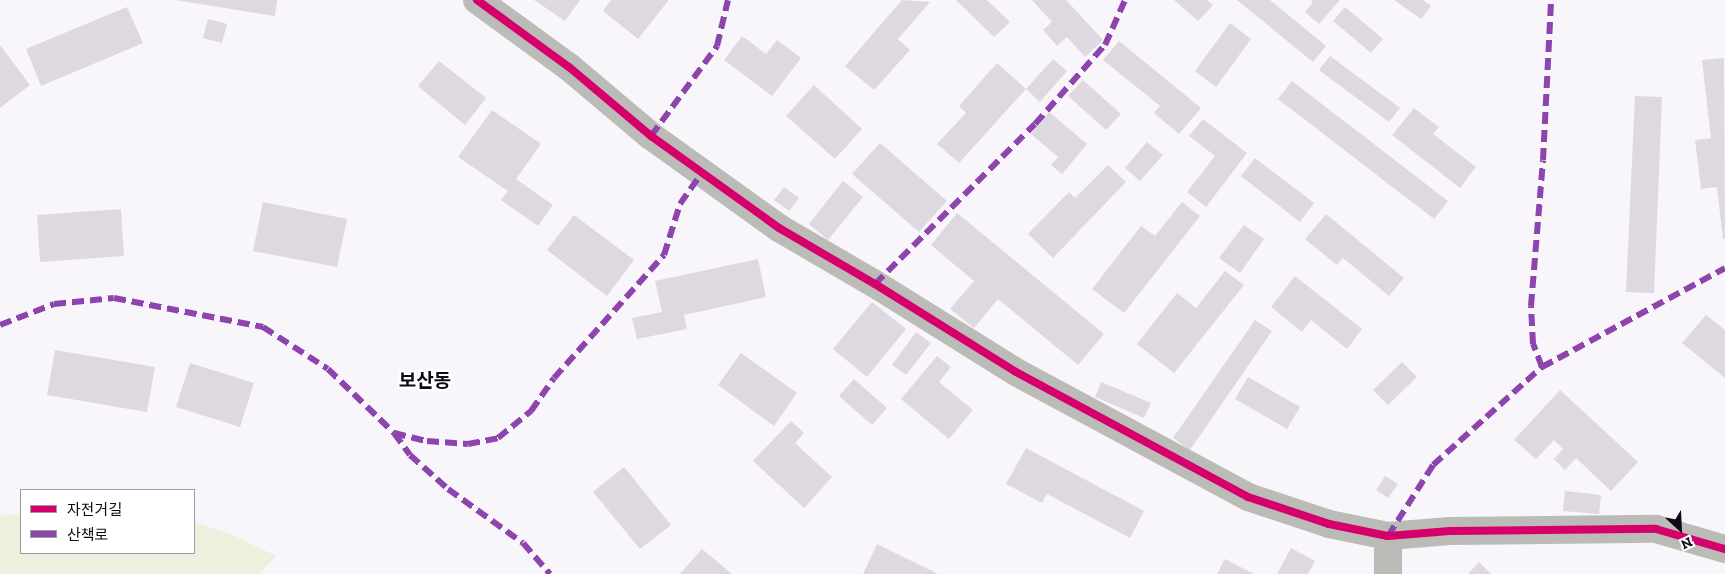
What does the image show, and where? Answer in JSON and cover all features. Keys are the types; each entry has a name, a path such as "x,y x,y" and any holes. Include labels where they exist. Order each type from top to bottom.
{"street":[{"path":"477,0 569,68 651,136 779,228 875,284 1016,372 1248,497 1329,524 1388,536 1459,531 1656,529 1725,548"},
{"path":"1388,536 1388,574"}],"green space":[{"path":"20,513 20,554 195,554 195,522 231,534 276,556 259,574 0,574 0,516"}],"building":[{"path":"175,0 277,0 275,16"},
{"path":"534,0 580,0 565,21"},
{"path":"611,0 668,1 638,39 603,11"},
{"path":"902,0 930,2 898,39 910,50 874,90 845,66"},
{"path":"956,0 987,0 1010,22 994,37"},
{"path":"1032,0 1066,0 1103,40 1085,57 1067,37 1057,46 1043,30 1052,22"},
{"path":"1174,0 1207,0 1213,5 1198,21"},
{"path":"1237,0 1270,0 1326,46 1313,62"},
{"path":"1311,0 1340,0 1319,24 1305,12 1313,2"},
{"path":"1394,0 1423,0 1431,6 1421,19"},
{"path":"127,7 143,43 41,86 26,49"},
{"path":"1345,7 1383,39 1371,53 1333,21"},
{"path":"208,19 227,24 222,43 203,38"},
{"path":"1230,23 1251,39 1216,87 1195,71"},
{"path":"742,36 766,54 777,40 801,58 772,96 724,60"},
{"path":"1119,41 1201,108 1179,134 1154,113 1160,106 1103,60"},
{"path":"0,45 30,85 0,108"},
{"path":"1330,56 1400,108 1389,122 1319,70"},
{"path":"1724,58 1725,239 1723,239 1717,187 1701,189 1695,140 1711,138 1702,60"},
{"path":"1053,59 1067,71 1040,102 1026,89"},
{"path":"439,61 486,98 465,125 418,86"},
{"path":"997,63 1026,89 959,163 937,144 966,113 959,106"},
{"path":"1083,80 1121,114 1106,130 1068,96"},
{"path":"1292,81 1448,201 1434,219 1278,99"},
{"path":"814,85 862,129 835,159 786,116"},
{"path":"1635,96 1662,97 1654,293 1626,292"},
{"path":"1414,108 1439,127 1433,134 1476,167 1460,188 1392,135"},
{"path":"492,110 541,144 516,179 553,205 538,226 501,200 508,191 458,157"},
{"path":"1049,112 1087,144 1062,174 1051,165 1058,157 1031,134"},
{"path":"1203,119 1247,153 1206,207 1187,192 1215,156 1189,136"},
{"path":"1147,142 1163,155 1140,181 1125,168"},
{"path":"880,143 947,201 919,232 852,174"},
{"path":"1255,158 1314,203 1300,222 1241,176"},
{"path":"1108,165 1126,182 1053,258 1028,234 1069,192 1075,198"},
{"path":"843,181 863,197 828,240 809,224"},
{"path":"784,187 799,198 789,211 774,200"},
{"path":"263,202 347,219 337,267 253,251"},
{"path":"1182,202 1200,216 1124,313 1092,289 1141,226 1155,236"},
{"path":"121,209 124,256 40,262 37,215"},
{"path":"957,213 1104,334 1078,365 998,299 974,328 950,309 974,281 931,245"},
{"path":"1326,214 1404,278 1389,296 1343,258 1337,265 1305,239"},
{"path":"574,215 634,260 607,296 547,250"},
{"path":"1244,225 1264,239 1240,273 1219,258"},
{"path":"758,259 766,297 684,315 687,329 637,339 632,318 662,312 655,281"},
{"path":"1225,271 1244,285 1174,373 1137,344 1177,293 1196,308"},
{"path":"1295,276 1362,329 1347,349 1311,320 1302,332 1271,307"},
{"path":"872,302 906,329 867,377 833,349"},
{"path":"1706,315 1725,330 1725,378 1682,343"},
{"path":"1255,320 1272,331 1190,450 1173,438"},
{"path":"916,332 931,343 906,375 892,365"},
{"path":"55,350 155,367 147,412 47,395"},
{"path":"741,353 797,393 774,426 718,385"},
{"path":"937,356 951,367 939,382 973,410 949,439 901,399"},
{"path":"1402,362 1417,377 1388,405 1373,390"},
{"path":"190,363 254,383 240,427 176,407"},
{"path":"1248,377 1300,407 1287,429 1235,399"},
{"path":"854,379 887,408 872,425 839,396"},
{"path":"1101,382 1151,403 1144,418 1095,397"},
{"path":"1560,390 1638,462 1611,491 1576,458 1565,470 1554,459 1563,449 1554,440 1536,459 1514,440"},
{"path":"791,421 804,433 795,443 832,477 804,508 753,461"},
{"path":"1026,448 1144,511 1130,538 1047,494 1042,503 1006,484"},
{"path":"624,467 671,525 640,549 593,492"},
{"path":"1385,476 1398,484 1388,498 1376,490"},
{"path":"1565,491 1601,495 1599,514 1563,511"},
{"path":"877,544 938,574 863,574"},
{"path":"1291,548 1315,561 1308,574 1277,574"},
{"path":"702,549 732,574 680,574"},
{"path":"1225,559 1254,574 1217,574"},
{"path":"1479,562 1491,574 1468,574"}],"marked path":[{"path":"651,136 717,46 728,0"},
{"path":"875,284 1035,124 1105,45 1125,0"},
{"path":"1542,367 1533,344 1531,306 1543,160 1551,0"},
{"path":"0,325 54,304 114,298 263,327 328,369 394,433 427,441 468,444 498,438 531,411 554,378 664,255 680,204 702,173"},
{"path":"1388,536 1433,465 1542,367 1725,268"},
{"path":"394,433 410,455 448,489 523,543 550,574"}],"cycle path":[{"path":"477,0 569,67 651,136 779,228 875,284 1016,372 1248,497 1329,524 1388,536 1450,531 1656,529 1725,549"}],"district":[{"name":"보산동","path":"425,381"}]}
